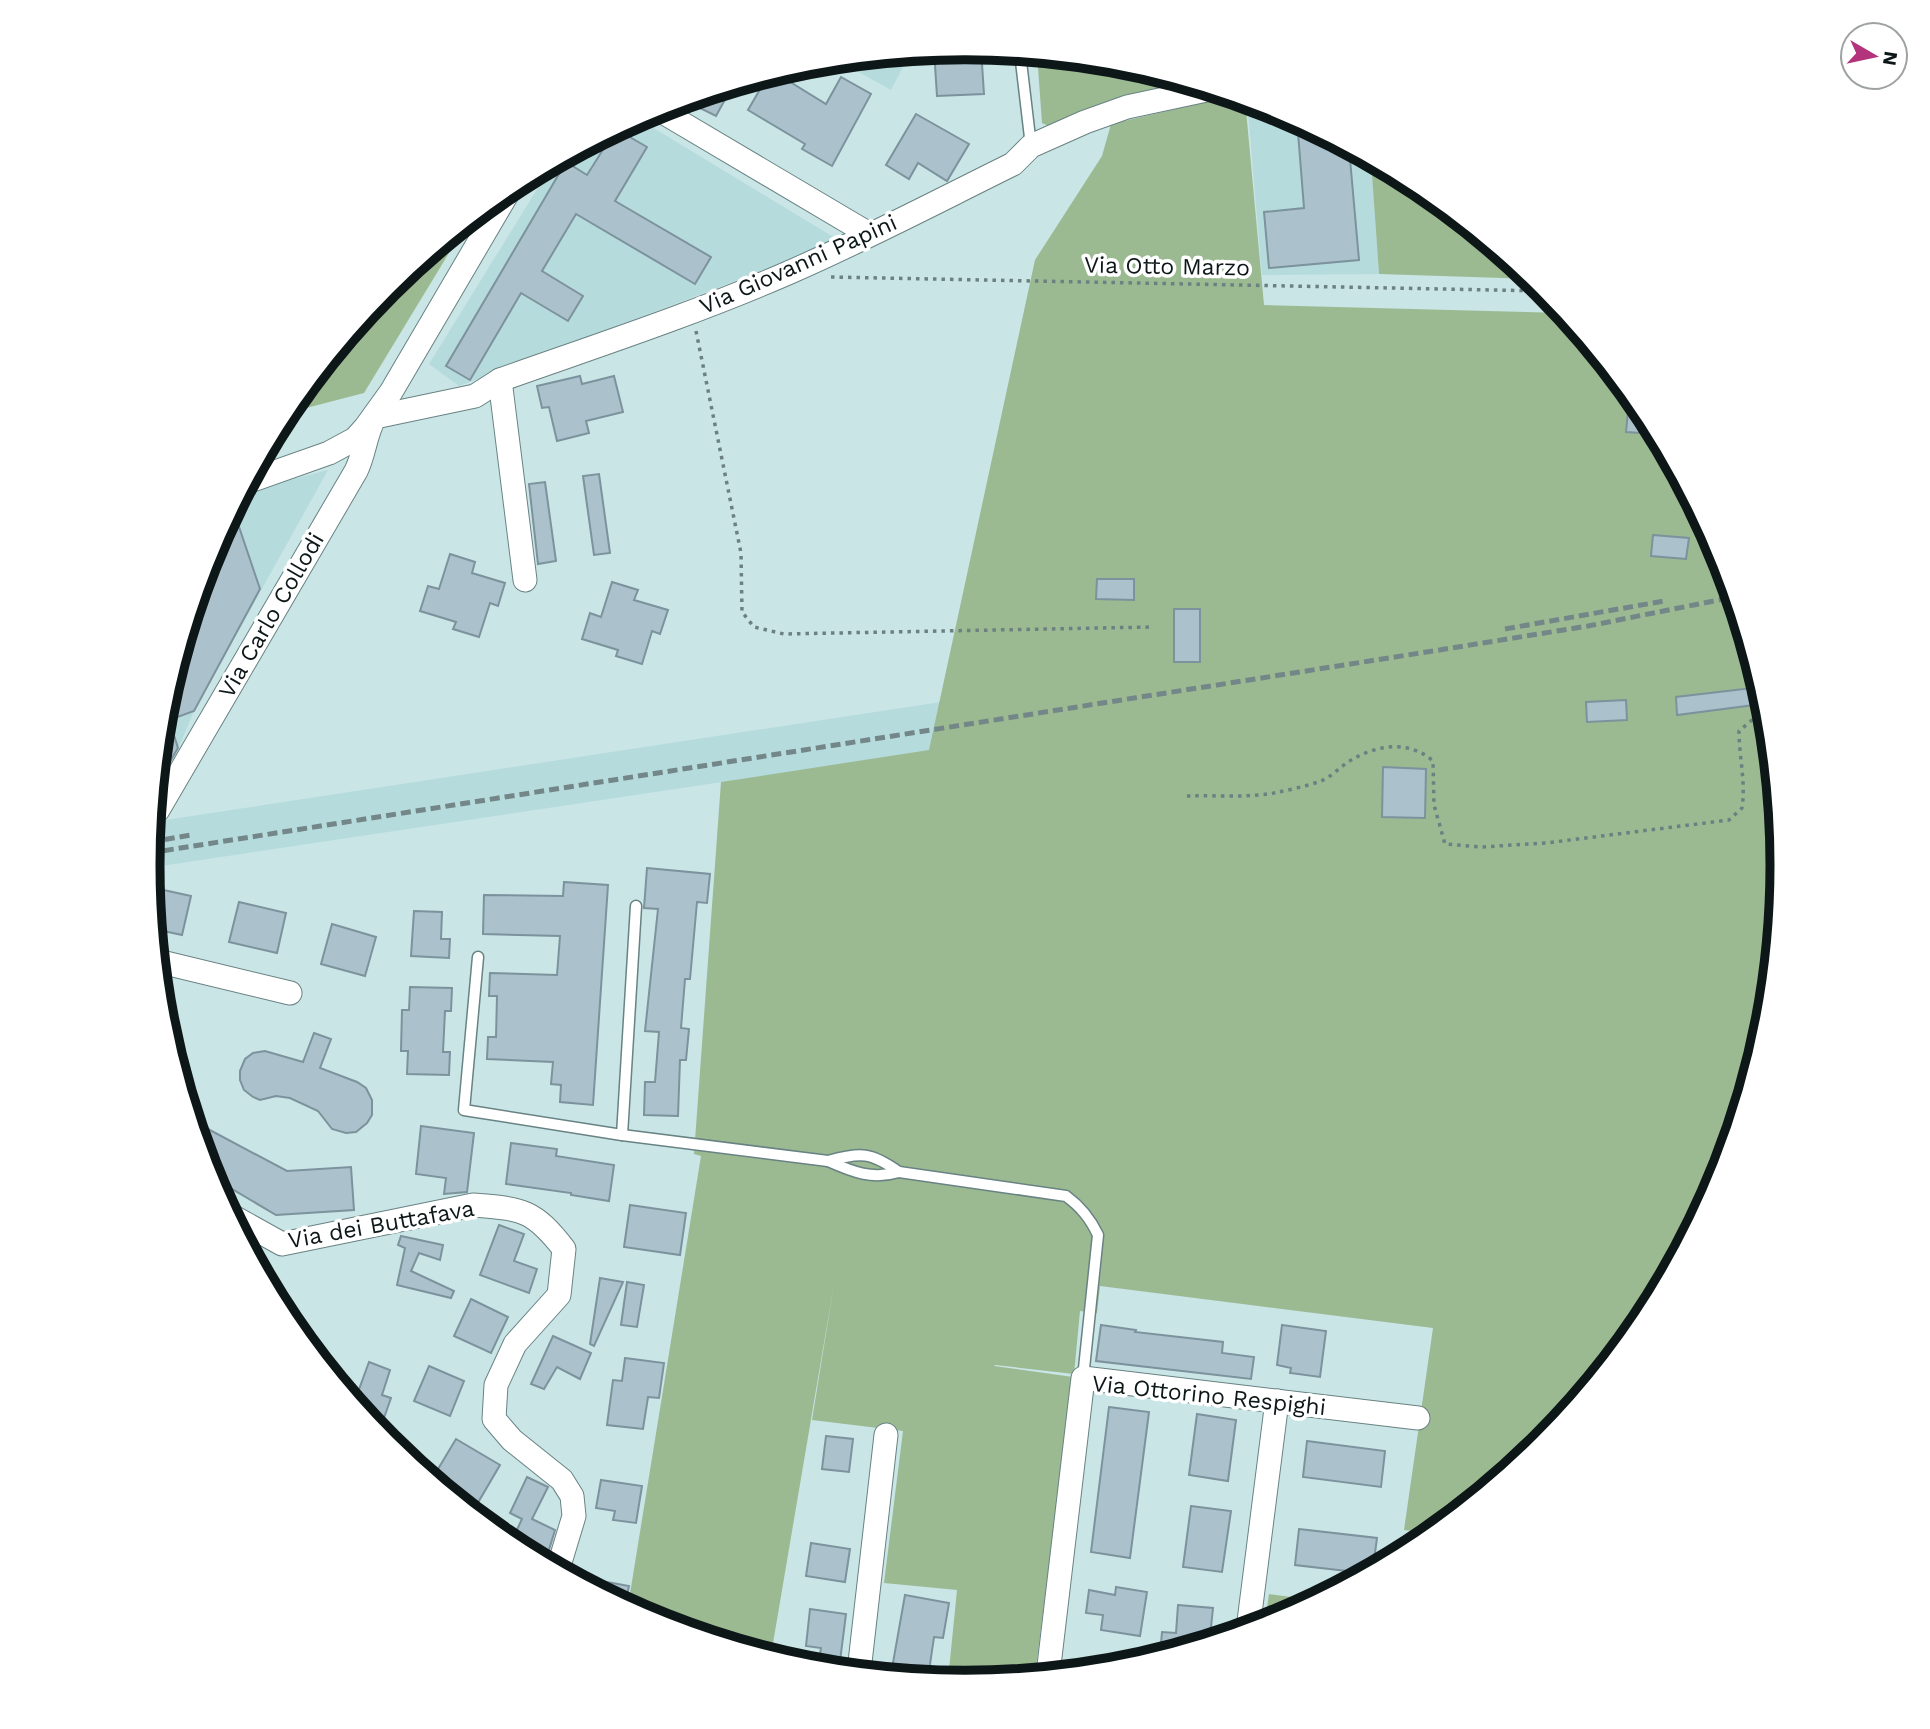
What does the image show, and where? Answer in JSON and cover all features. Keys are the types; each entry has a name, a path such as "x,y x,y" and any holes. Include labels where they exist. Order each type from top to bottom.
{"street":[{"name":"Via Giovanni Papini","path":"375,417 475,396 500,380 693,312 786,274 1013,164 1031,146 1127,107 1193,93"},
{"path":"670,116 869,234"},
{"path":"260,477 342,447 355,439 375,417 498,209"},
{"path":"500,380 525,580"},
{"name":"Via Carlo Collodi","path":"163,801 356,471 368,430 375,417"},
{"path":"166,963 290,993"},
{"name":"Via dei Buttafava","path":"244,1223 282,1244 473,1205 501,1207 531,1214 549,1229 564,1249 559,1294 514,1344 496,1385 495,1419 512,1440 562,1480 572,1496 574,1516 560,1561"},
{"name":"Via Ottorino Respighi","path":"1049,1665 1083,1378 1418,1418"},
{"path":"1250,1617 1277,1401"},
{"path":"860,1663 886,1435"}],"lane":[{"path":"1021,61 1031,146"},
{"path":"622,1135 636,906"},
{"path":"478,957 464,1110 622,1135 828,1161 855,1172 883,1177 899,1172 1066,1196 1091,1219 1098,1235 1083,1378"},
{"path":"828,1161 852,1154 878,1157 899,1172"}],"path":[{"name":"Via Otto Marzo","path":"824,276 1528,290"},
{"path":"693,312 741,552 742,612 754,627 784,634 1152,627"},
{"path":"1187,796 1271,793 1323,780 1350,760 1396,745 1409,746 1425,753 1433,761 1434,805 1445,844 1481,847 1546,843 1729,820 1742,808 1745,788 1739,731 1756,716"}],"shaded area":[{"path":"906,62 891,90 851,68"},
{"path":"1248,111 1321,143 1372,169 1379,274 1262,275"},
{"path":"648,125 840,241 459,386 429,364 543,179"},
{"path":"328,470 194,711 166,774 175,707 187,656 221,556 253,490"},
{"path":"1203,662 929,751 160,866 162,821"}],"green space":[{"path":"1038,63 1122,75 1178,89 1053,128 1042,123"},
{"path":"1216,100 1246,111 1264,305 1550,313 1604,374 1662,462 1709,556 1743,656 1755,707 1763,759 1770,864 1763,970 1755,1022 1743,1073 1709,1173 1687,1221 1634,1312 1604,1355 1534,1434 1496,1470 1416,1531 1404,1530 1433,1328 1100,1286 1097,1313 1080,1311 1074,1374 995,1365 1073,1377 1036,1666 949,1669 957,1590 884,1583 903,1431 812,1420 834,1284 773,1646 706,1627 630,1595 701,1156 694,1154 721,782 929,750 1035,260 1102,156 1111,124"},
{"path":"1372,169 1455,226 1517,278 1379,274"},
{"path":"456,241 364,393 301,409 326,374 360,334 396,295"},
{"path":"1269,1594 1296,1598 1273,1608 1267,1610"}],"building":[{"path":"982,60 984,94 937,96 935,61"},
{"path":"841,77 871,94 832,166 802,149 805,144 748,110 762,86 787,80 826,104"},
{"path":"727,96 716,116 700,108 702,103"},
{"path":"916,114 969,144 947,181 918,163 909,179 886,165"},
{"path":"1298,132 1350,158 1359,260 1269,268 1264,212 1304,208"},
{"path":"626,135 647,147 615,201 711,257 695,284 576,214 542,271 583,296 568,321 521,293 470,380 446,366 563,167 569,164 587,175 609,143"},
{"path":"580,376 582,384 614,376 623,412 586,421 589,433 557,441 549,407 542,408 537,386"},
{"path":"1628,409 1641,429 1641,433 1626,432"},
{"path":"599,474 610,553 594,555 583,476"},
{"path":"545,482 556,561 538,564 529,484"},
{"path":"237,521 260,589 194,711 173,718 187,656 203,606"},
{"path":"1653,535 1689,538 1686,559 1651,556"},
{"path":"450,554 475,562 472,573 505,583 498,606 490,603 479,637 453,629 456,622 420,611 428,586 439,589"},
{"path":"1097,579 1134,579 1134,600 1096,599"},
{"path":"612,582 638,590 634,600 668,610 660,634 652,631 642,664 616,656 618,650 582,639 590,613 601,617"},
{"path":"1174,609 1200,609 1200,662 1174,662"},
{"path":"1751,688 1754,705 1677,715 1676,697"},
{"path":"1626,700 1627,720 1587,722 1586,702"},
{"path":"172,728 178,748 166,768"},
{"path":"1383,767 1426,769 1425,818 1382,817"},
{"path":"647,868 710,874 707,903 697,902 690,979 685,979 681,1028 689,1029 686,1060 680,1060 678,1116 644,1115 645,1082 655,1082 659,1032 645,1031 658,909 644,908"},
{"path":"564,882 608,885 593,1105 560,1102 561,1085 551,1084 553,1062 487,1059 488,1037 496,1037 497,996 489,996 490,973 557,975 560,936 483,934 484,895 563,896"},
{"path":"161,889 191,896 182,935 163,931"},
{"path":"239,902 286,913 277,953 229,942"},
{"path":"414,911 442,912 441,939 450,939 449,958 411,956"},
{"path":"332,924 376,937 365,976 321,964"},
{"path":"410,987 452,988 451,1011 445,1011 443,1052 450,1052 449,1075 407,1074 408,1051 401,1051 402,1010 409,1010"},
{"path":"314,1033 331,1039 320,1068 357,1082 366,1088 372,1100 372,1115 356,1132 346,1133 332,1129 318,1111 290,1098 276,1096 260,1100 244,1090 240,1071 245,1059 253,1053 265,1051 303,1062"},
{"path":"421,1126 474,1133 467,1192 444,1194 446,1178 416,1174"},
{"path":"204,1127 287,1171 351,1167 354,1210 276,1215 227,1186"},
{"path":"511,1143 557,1149 556,1156 614,1165 609,1201 506,1184"},
{"path":"630,1205 686,1213 680,1255 624,1247"},
{"path":"499,1225 524,1234 514,1261 537,1269 529,1293 480,1275"},
{"path":"401,1236 443,1245 440,1260 419,1253 411,1271 454,1291 451,1298 397,1285 405,1248 398,1245"},
{"path":"600,1278 623,1282 594,1346 590,1344"},
{"path":"627,1282 644,1285 637,1327 621,1325"},
{"path":"471,1299 508,1317 491,1353 454,1336"},
{"path":"1101,1325 1136,1330 1135,1332 1223,1342 1222,1353 1254,1357 1251,1379 1096,1361"},
{"path":"1282,1325 1326,1331 1320,1377 1290,1373 1291,1368 1277,1365"},
{"path":"553,1336 591,1353 580,1379 557,1367 544,1389 531,1384"},
{"path":"625,1358 664,1363 659,1398 648,1397 643,1429 607,1425 613,1380 622,1381"},
{"path":"369,1362 390,1370 382,1395 391,1398 383,1420 358,1392"},
{"path":"429,1366 464,1381 450,1416 414,1401"},
{"path":"1109,1407 1149,1412 1130,1558 1091,1552"},
{"path":"1197,1414 1236,1420 1228,1481 1189,1475"},
{"path":"826,1436 853,1439 849,1472 822,1469"},
{"path":"456,1439 500,1465 477,1504 436,1472"},
{"path":"1307,1441 1385,1451 1381,1487 1303,1477"},
{"path":"527,1477 548,1487 532,1519 555,1530 548,1553 516,1532 522,1519 510,1513"},
{"path":"601,1480 642,1486 636,1523 613,1520 615,1511 596,1508"},
{"path":"1191,1506 1231,1511 1222,1572 1183,1567"},
{"path":"1299,1529 1377,1538 1374,1557 1349,1571 1295,1565"},
{"path":"811,1543 850,1549 845,1582 806,1576"},
{"path":"598,1580 629,1586 627,1594"},
{"path":"1116,1587 1147,1592 1140,1636 1101,1630 1103,1615 1086,1613 1089,1590 1115,1595"},
{"path":"905,1595 949,1603 943,1638 934,1637 929,1669 892,1666"},
{"path":"1178,1605 1213,1608 1211,1631 1161,1645 1162,1632 1176,1633"},
{"path":"810,1609 846,1614 840,1660 820,1656 821,1648 806,1646"}],"railway":[{"path":"160,851 1588,626 1724,599"},
{"path":"1505,629 1664,601"},
{"path":"161,840 191,835"}]}
